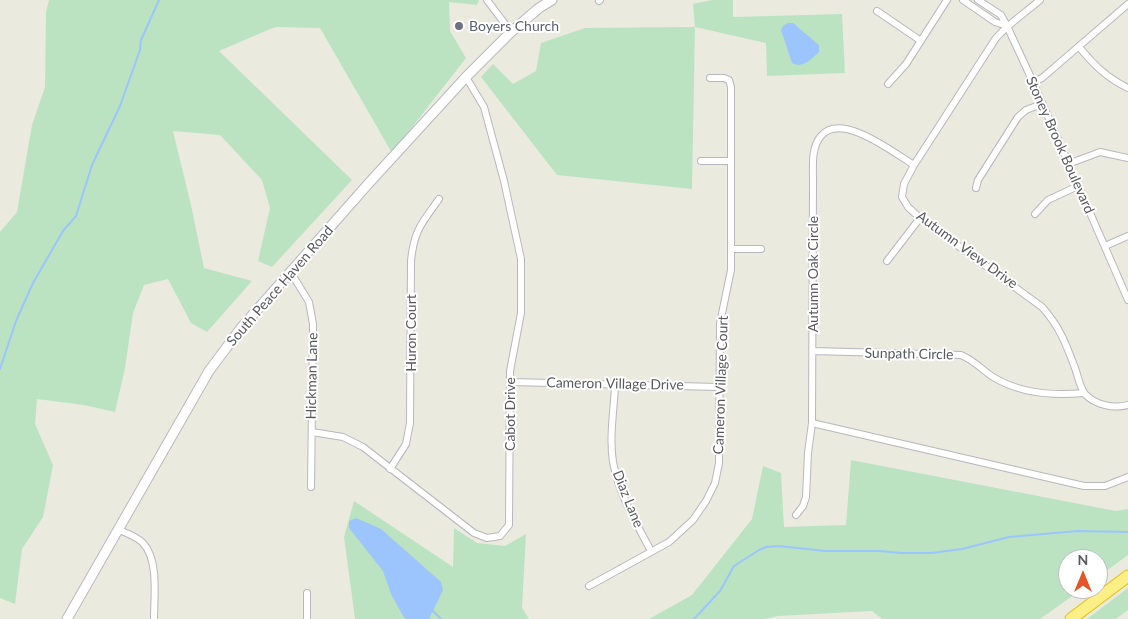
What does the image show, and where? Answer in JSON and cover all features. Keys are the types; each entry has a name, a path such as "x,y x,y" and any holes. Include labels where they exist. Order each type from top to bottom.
{"highway":[{"path":"1071,619 1128,576"}],"main road":[{"name":"South Peace Haven Road","path":"67,619 210,371 241,328 290,271 466,77 538,4 552,0"}],"street":[{"path":"487,0 510,32"},
{"path":"888,84 906,64 947,0"},
{"path":"963,0 995,22 1007,26"},
{"name":"Stoney Brook Boulevard","path":"978,0 1000,15 1007,26 1128,300"},
{"name":"Autumn View Drive","path":"1040,0 1007,26 996,38 914,165 904,184 902,197 908,207 920,218 1042,307 1060,331 1084,393"},
{"path":"1033,82 1042,78 1128,4"},
{"path":"877,11 920,41"},
{"path":"1079,47 1101,72 1128,88"},
{"name":"Cabot Drive","path":"312,432 332,434 353,442 474,534 487,538 500,536 509,525 510,371 521,313 521,260 504,181 484,107 466,77"},
{"name":"Cameron Village Court","path":"589,586 669,542 693,520 706,501 715,482 720,446 720,323 730,279 731,161 729,80 710,78"},
{"path":"976,188 978,180 1018,117 1026,110 1042,104"},
{"name":"Autumn Oak Circle","path":"796,515 803,506 806,497 808,453 812,423 815,148 821,136 833,129 840,127 848,128 868,137 914,165"},
{"path":"1068,164 1100,152 1128,158"},
{"path":"701,161 731,161"},
{"path":"1035,214 1048,200 1078,186"},
{"name":"Huron Court","path":"390,469 406,444 410,423 411,261 413,243 418,228 439,199"},
{"path":"887,262 920,218"},
{"path":"1105,246 1128,236"},
{"path":"731,249 761,248"},
{"name":"Hickman Lane","path":"290,271 309,302 313,324 311,487"},
{"name":"Sunpath Circle","path":"813,351 961,355 978,364 992,376 1017,388 1051,395 1084,393"},
{"name":"Cameron Village Drive","path":"510,382 719,387"},
{"name":"Diaz Lane","path":"615,385 613,462 619,485 651,551"},
{"path":"1084,393 1104,405 1119,407 1128,405"},
{"path":"812,423 1084,486 1105,486 1128,477"},
{"path":"119,530 143,542 151,556 154,580 154,619"},
{"path":"307,593 307,619"}],"green space":[{"path":"49,0 479,0 477,5 449,2 450,31 466,58 392,153 320,28 275,27 219,51 352,180 272,267 258,261 270,208 262,180 220,135 173,131 204,268 252,281 207,332 191,323 168,279 144,285 133,313 125,368 115,412 84,405 37,399 35,424 53,465 43,517 22,549 15,604 0,598 0,232 17,212 32,125 45,87 46,12"},
{"path":"712,0 733,0 733,17 842,14 845,73 767,76 766,43 695,27 693,4"},
{"path":"695,27 692,189 557,175 481,77 493,64 513,84 536,71 541,43 585,28"},
{"path":"851,460 1116,511 1128,509 1128,555 1108,570 1108,549 1058,549 1058,599 1068,599 1040,619 882,619 872,611 778,616 764,619 649,619 692,595 752,519 763,466 781,473 784,527 846,525"},
{"path":"354,501 453,567 454,528 477,543 505,546 526,534 522,608 529,619 355,619 344,537"},
{"path":"1128,588 1128,610 1116,619 1087,619"}],"water":[{"path":"788,23 793,23 819,45 819,52 810,60 800,65 792,63 781,30"},
{"path":"356,518 381,529 441,582 443,590 429,619 406,619 403,616 391,594 383,571 349,528 349,521"}],"waterway":[{"path":"0,369 16,321 33,283 63,231 76,216 92,165 120,106 140,50 141,40 159,0"},
{"path":"694,619 720,591 734,566 766,547 779,546 825,551 931,553 962,549 1009,537 1078,531 1128,532"},
{"path":"432,610 441,619"}],"place":[{"name":"Boyers Church","path":"459,26"}]}
